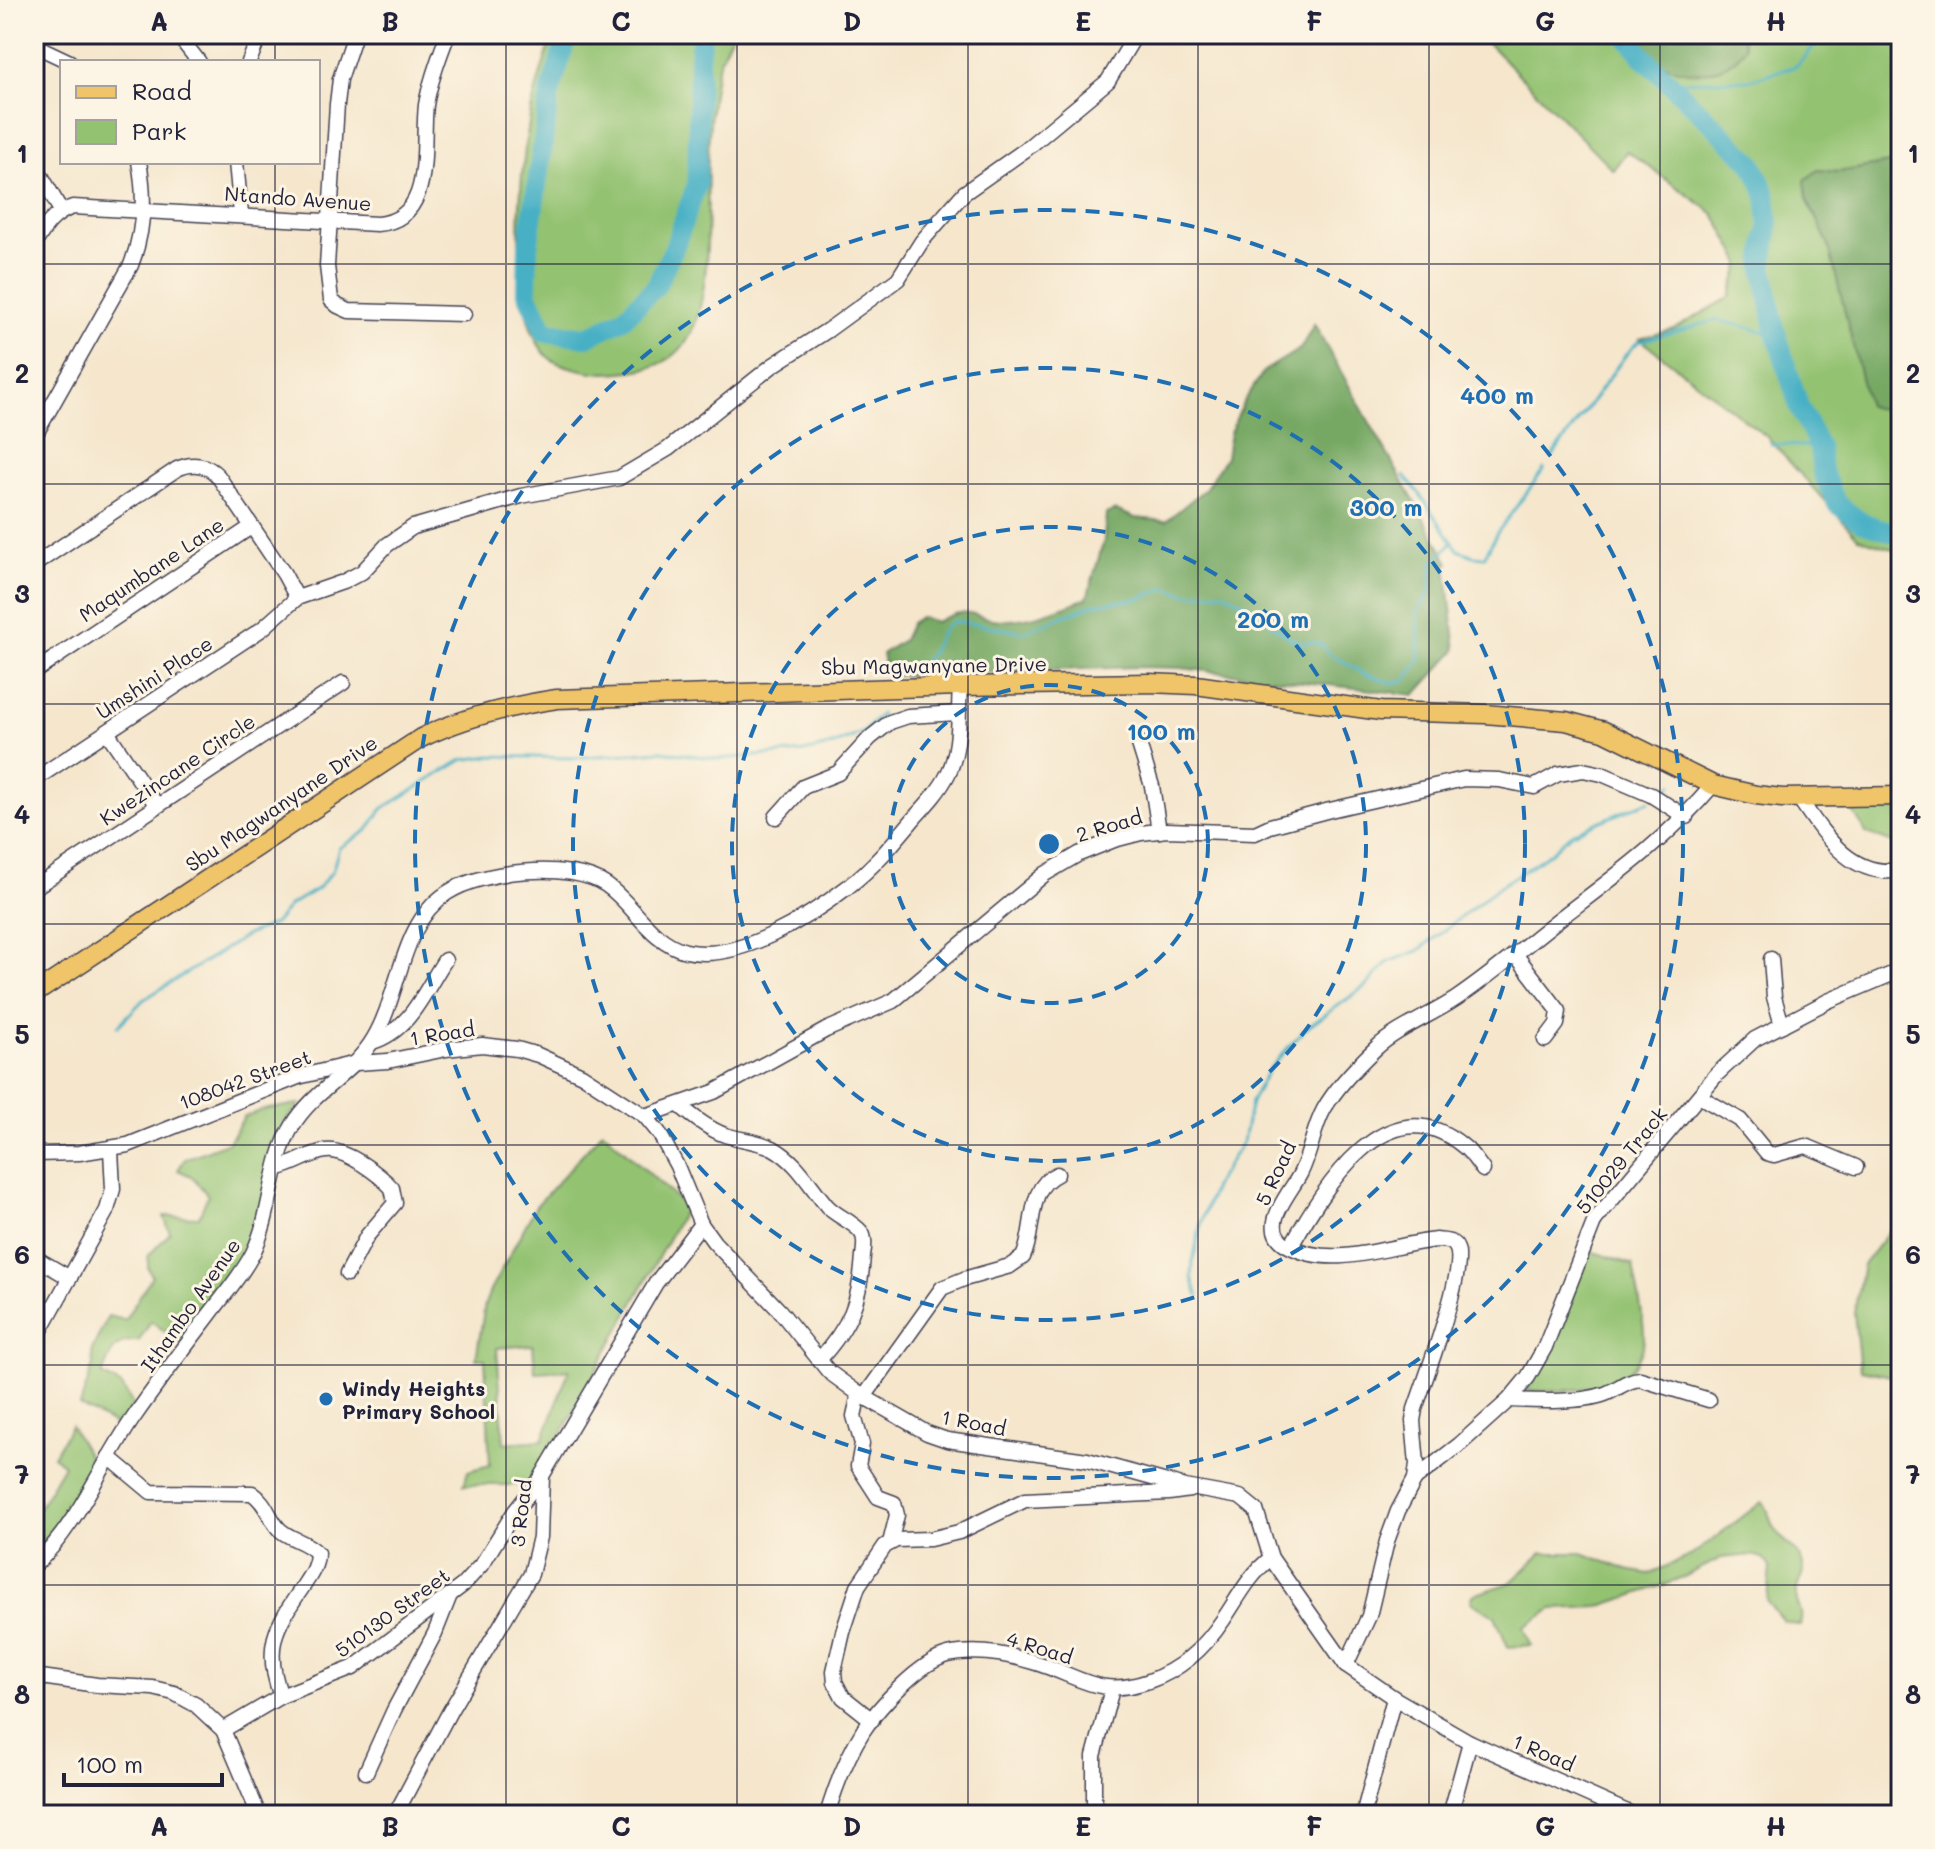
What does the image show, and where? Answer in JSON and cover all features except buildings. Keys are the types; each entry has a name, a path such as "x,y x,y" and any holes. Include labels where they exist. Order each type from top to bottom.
{"main road":[{"name":"Sbu Magwanyane Drive","path":"34,994 385,759 446,726 503,709 557,699 960,686 1196,685 1381,711 1485,714 1566,721 1604,731 1713,785 1756,795 1901,796"}],"street":[{"path":"177,34 197,60"},
{"path":"250,60 260,34"},
{"path":"355,34 339,85 329,220 328,283 331,300 349,311 464,314"},
{"name":"Ntando Avenue","path":"61,211 83,207 386,223 403,214 422,185 425,115 430,87 448,34"},
{"path":"34,565 184,466 213,470 284,574 295,600 353,578 369,566 387,545 413,527 521,496 619,478 668,449 772,366 898,279 922,241 964,193 1016,157 1101,88 1136,34"},
{"path":"34,45 66,60"},
{"path":"34,163 61,211 34,245"},
{"path":"34,437 131,265 139,244 144,210 139,164"},
{"path":"236,164 241,214"},
{"name":"Maqumbane Lane","path":"34,672 251,527"},
{"name":"Umshini Place","path":"34,780 262,629 295,600"},
{"name":"Kwezincane Circle","path":"34,888 343,683"},
{"path":"356,1063 384,1020 416,929 444,894 472,881 536,872 582,874 605,884 671,945 685,951 703,953 744,946 814,911 871,867 939,790 953,764 960,686"},
{"path":"776,817 803,787 838,773 870,738 890,722 908,716 958,713"},
{"path":"107,732 157,806"},
{"path":"1138,741 1152,786 1159,831"},
{"name":"2 Road","path":"645,1116 729,1085 826,1030 893,1001 1020,893 1060,864 1114,840 1159,831 1255,833 1330,810 1464,779 1534,787 1558,774 1583,770 1602,774 1651,795 1686,817"},
{"name":"5 Road","path":"1291,1246 1277,1235 1274,1224 1277,1214 1302,1171 1324,1110 1377,1047 1457,998 1626,869 1686,817 1713,785"},
{"path":"1798,797 1827,839 1845,857 1881,872 1901,870"},
{"path":"1515,954 1560,1012 1557,1024 1545,1040"},
{"path":"1771,959 1774,997 1782,1025"},
{"path":"372,1042 390,1035 402,1025 445,960"},
{"name":"510029 Track","path":"1415,1479 1441,1461 1509,1400 1528,1377 1545,1347 1595,1220 1742,1049 1828,1001 1899,971"},
{"name":"1 Road","path":"356,1063 398,1060 463,1046 517,1049 560,1063 582,1075 645,1116 659,1133 677,1166 701,1224 714,1242 845,1386 927,1433 947,1440 1087,1460 1199,1489 1228,1493 1249,1502 1256,1510 1271,1558 1346,1665 1394,1698 1470,1742 1616,1811 1634,1815"},
{"name":"108042 Street","path":"34,1154 111,1150 298,1077 356,1063"},
{"name":"Ithambo Avenue","path":"34,1566 66,1529 137,1413 247,1264 268,1213 283,1145 294,1123 313,1100 356,1063"},
{"path":"1699,1096 1740,1120 1767,1153 1774,1155 1806,1146 1856,1167"},
{"path":"679,1105 707,1127 769,1146 781,1153 815,1186 828,1207 861,1232 864,1240 862,1272 855,1306 841,1336 819,1360"},
{"path":"1346,1665 1369,1616 1387,1541 1398,1511 1415,1479 1415,1409 1445,1316 1457,1269 1457,1248 1449,1241 1436,1240 1329,1257 1291,1246 1310,1213 1344,1168 1379,1135 1405,1127 1434,1128 1465,1147 1483,1170"},
{"path":"37,1337 111,1200 111,1150"},
{"path":"278,1168 292,1166 331,1150 368,1168 392,1188 395,1203 367,1236 347,1274"},
{"path":"890,1543 897,1515 894,1503 878,1497 858,1466 862,1444 854,1416 862,1396 942,1288 1010,1266 1023,1257 1040,1188 1057,1174"},
{"name":"3 Road","path":"395,1815 450,1711 531,1574 540,1537 542,1476 656,1283 701,1224"},
{"path":"34,1257 70,1278"},
{"path":"1509,1400 1592,1396 1607,1393 1629,1380 1640,1379 1709,1400"},
{"path":"109,1457 154,1493 252,1493 261,1500 280,1530 309,1545 317,1553 317,1563 312,1572 278,1623 274,1667 281,1696"},
{"name":"510130 Street","path":"223,1730 281,1696 353,1668 450,1595 482,1564 515,1511 542,1476"},
{"path":"872,1720 843,1697 835,1682 834,1671 858,1586 879,1551 890,1543 959,1532 1025,1500 1199,1489"},
{"name":"4 Road","path":"827,1815 857,1742 872,1720 921,1668 962,1653 997,1654 1036,1662 1089,1684 1112,1689 1151,1680 1189,1659 1218,1628 1256,1571 1271,1558"},
{"path":"366,1772 394,1710 435,1633 450,1595"},
{"path":"34,1676 164,1690 196,1705 223,1730 259,1815"},
{"path":"1094,1815 1094,1756 1112,1689"},
{"path":"1363,1815 1394,1698"},
{"path":"1450,1815 1470,1742"}],"green space":[{"path":"553,34 732,34 718,67 712,100 707,253 701,303 695,324 679,351 650,367 628,372 584,370 548,357 534,337 521,277 520,206 532,106"},
{"path":"1479,34 1637,34 1648,50 1744,36 1742,34 1901,34 1901,161 1839,172 1818,170 1807,199 1828,243 1894,413 1901,408 1901,552 1858,538 1767,437 1640,339 1674,329 1730,297 1741,263 1714,214 1627,151 1613,170"},
{"path":"1637,34 1742,34 1745,47 1729,64 1719,69 1684,71 1658,60"},
{"path":"1901,161 1901,408 1894,413 1868,406 1828,243 1807,199 1805,180 1818,170 1839,172"},
{"path":"1314,324 1449,563 1446,565 1456,650 1415,695 1180,668 893,676 885,669 882,654 903,640 911,623 920,617 936,622 966,613 996,620 1018,619 1087,598 1104,540 1106,514 1116,510 1135,518 1166,521 1205,489 1226,457 1230,433 1243,403 1264,371 1301,348"},
{"path":"1901,806 1901,846 1866,833 1851,808"},
{"path":"300,1104 286,1121 276,1142 270,1181 248,1251 180,1343 151,1321 139,1341 124,1343 110,1355 102,1375 122,1386 133,1405 120,1428 80,1406 93,1365 92,1350 108,1316 125,1320 152,1276 148,1256 170,1233 164,1216 199,1217 208,1195 191,1176 178,1170 185,1159 229,1142 244,1117 262,1110"},
{"path":"603,1131 686,1207 540,1473 527,1485 464,1485 468,1471 490,1465 485,1359 476,1359 485,1304 536,1206","holes":["533,1345 535,1372 569,1370 543,1440 504,1443 497,1348"]},
{"path":"1901,1216 1901,1378 1860,1370 1854,1313 1863,1265"},
{"path":"1588,1250 1633,1265 1644,1331 1640,1357 1630,1370 1616,1380 1598,1386 1526,1391 1554,1341"},
{"path":"71,1426 90,1459 93,1473 67,1518 34,1558 34,1516 64,1465 53,1456"},
{"path":"1762,1502 1775,1530 1803,1564 1796,1596 1801,1613 1800,1626 1783,1621 1767,1602 1770,1567 1763,1558 1752,1555 1721,1558 1676,1581 1598,1607 1553,1609 1524,1627 1531,1645 1508,1647 1495,1616 1471,1602 1473,1595 1510,1583 1542,1553 1582,1553 1627,1570 1649,1574 1692,1555"}],"waterway":[{"path":"568,34 550,93 528,247 527,293 545,332 587,337 623,319 656,286 674,248 697,184 702,34"},
{"path":"1625,34 1643,57 1752,163 1766,194 1769,225 1763,264 1775,330 1799,406 1819,447 1822,471 1837,504 1861,522 1901,535"},
{"path":"1668,82 1748,80 1796,66 1825,34"},
{"path":"1552,457 1638,342 1717,320 1766,332 1775,330"},
{"path":"1771,444 1819,447"},
{"path":"1404,476 1458,550 1484,557 1497,533 1544,469"},
{"path":"914,670 930,654 943,630 955,621 1024,632 1094,604 1138,599 1166,588 1187,594 1223,592 1246,604 1288,637 1302,643 1322,645 1328,653 1367,675 1391,683 1406,680 1420,660 1418,612 1430,591 1433,562 1452,543"},
{"path":"118,1026 143,1000 249,934 274,924 290,905 317,889 332,872 339,848 368,830 382,809 462,760 490,756 574,758 661,751 718,759 804,752 833,745 864,732 881,714"},
{"path":"1666,791 1672,784"},
{"path":"1198,1296 1192,1277 1193,1261 1201,1223 1215,1184 1243,1141 1251,1102 1261,1083 1270,1068 1304,1030 1367,985 1388,962 1418,951 1499,887 1549,854 1572,833 1649,801"}],"place":[{"name":"Windy Heights Primary School","path":"326,1399"}]}
